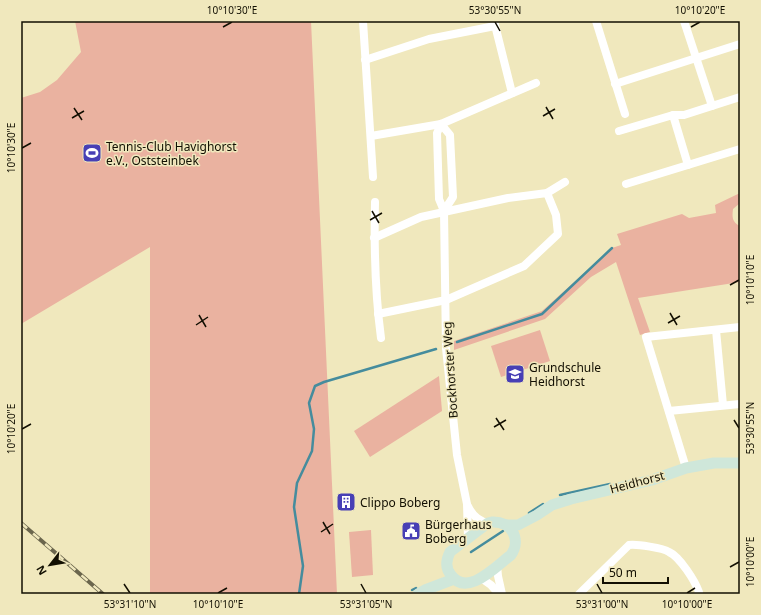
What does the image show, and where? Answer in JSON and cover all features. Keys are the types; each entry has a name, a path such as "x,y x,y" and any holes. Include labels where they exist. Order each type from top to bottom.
{"street":[{"path":"363,21 373,177"},
{"path":"596,21 625,114"},
{"path":"684,21 712,106"},
{"path":"365,60 428,39 495,24 512,93"},
{"path":"616,84 740,44"},
{"path":"371,136 441,124 536,83"},
{"path":"619,131 673,115 684,114 740,98"},
{"path":"673,115 688,165"},
{"name":"Bockhorster Weg","path":"444,211 453,197 450,135 441,124 437,134 438,184 439,199 444,211 446,348 457,454 467,504 468,538"},
{"path":"626,184 740,149"},
{"path":"374,238 421,217 508,198 548,192 565,182"},
{"path":"378,314 446,300 524,266 558,234 556,215 548,192"},
{"path":"375,202 374,238 378,314 381,338"},
{"path":"686,468 646,337 740,327"},
{"path":"716,330 723,405"},
{"path":"668,411 740,404"},
{"name":"Heidhorst","path":"421,592 447,565 450,552 488,523 498,522 507,525 518,525 552,505 571,498 652,480 686,468 714,463 740,463"},
{"name":"Bockhorster Weg","path":"467,504 474,516 481,521 488,523"},
{"name":"Heidhorst","path":"421,592 454,579 462,583 468,583 481,578 511,555 520,534 537,515"},
{"path":"507,525 514,533 516,542"},
{"path":"579,594 629,545 636,544 669,551 676,557 696,585 699,593"},
{"path":"447,565 449,573 454,579"},
{"path":"497,565 501,594"},
{"path":"481,578 501,594"}],"shaded area":[{"path":"75,21 311,21 337,594 150,594 150,247 21,324 21,98 40,92 57,80 81,52"},
{"path":"740,193 740,203 733,209 733,219 740,226 740,282 638,298 650,332 640,335 616,262 591,277 545,319 454,350 454,341 542,311 612,248 621,245 617,234 682,214 689,218 716,213 715,205"},
{"path":"540,330 550,361 501,377 491,346"},
{"path":"439,376 442,411 370,457 354,431"},
{"path":"371,530 373,575 352,577 349,532"}],"waterway":[{"path":"457,342 542,314 612,248"},
{"path":"299,594 303,566 294,507 297,483 312,451 314,429 309,403 315,386 436,349"},
{"path":"560,495 610,484"},
{"path":"529,513 543,504"},
{"path":"471,552 503,531"},
{"path":"412,590 416,588"}],"railway":[{"path":"21,523 103,594"}],"place":[{"name":"Tennis-Club Havighorst e.V., Oststeinbek","path":"92,153"},
{"name":"Grundschule Heidhorst","path":"515,374"},
{"name":"Clippo Boberg","path":"346,502"},
{"name":"Bürgerhaus Boberg","path":"411,531"}]}
